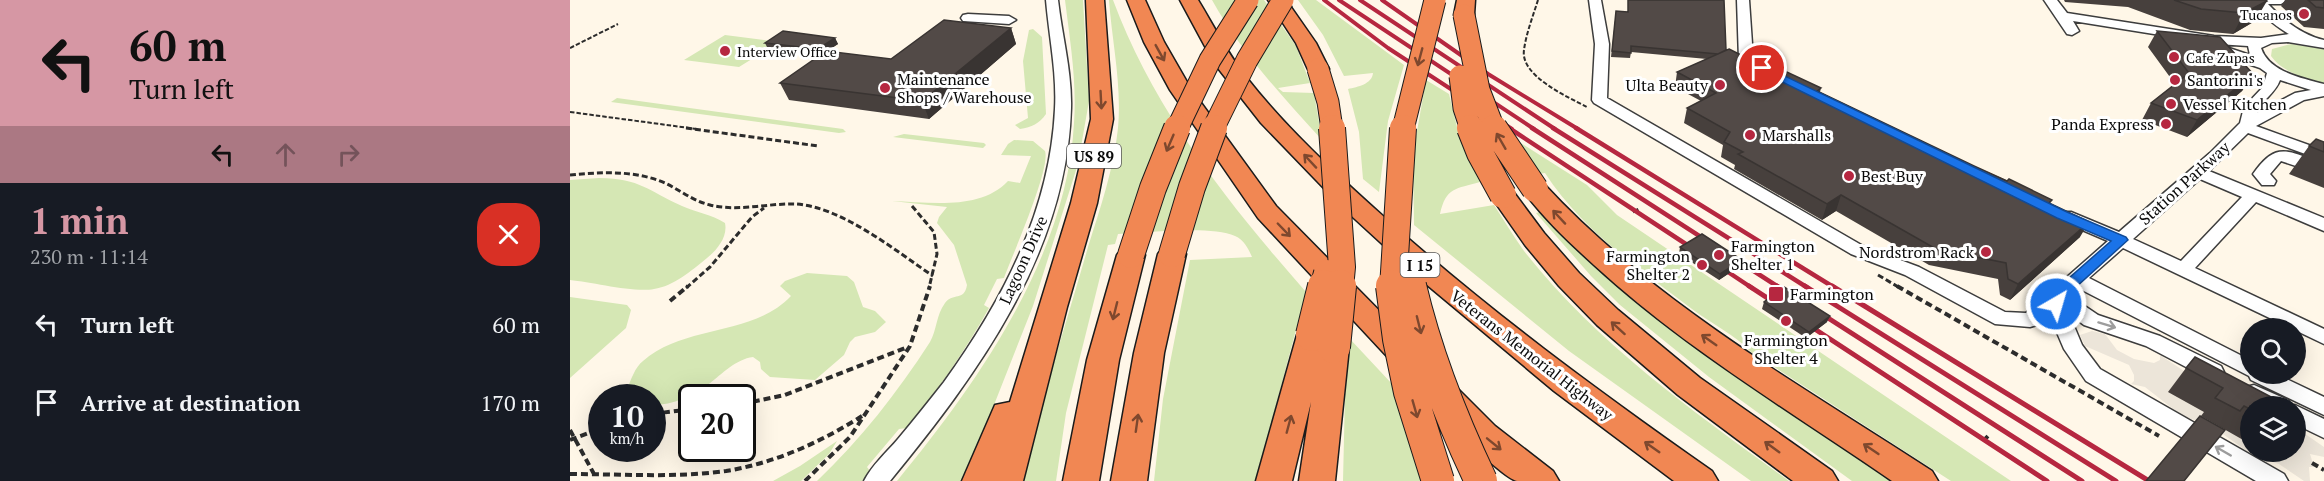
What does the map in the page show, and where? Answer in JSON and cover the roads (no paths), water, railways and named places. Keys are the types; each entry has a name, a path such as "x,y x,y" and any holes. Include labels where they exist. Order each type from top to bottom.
{"highway":[{"name":"US 89","path":"1005,481 1052,307 1084,203 1102,119 1095,0"},
{"path":"1136,0 1154,42 1181,90 1267,212 1483,435 1541,481"},
{"name":"Veterans Memorial Highway","path":"1188,0 1226,63 1262,107 1312,164 1413,260 1587,401 1700,481"},
{"path":"1081,481 1103,360 1131,255 1158,172 1185,110 1215,51 1248,0"},
{"path":"1274,481 1323,341 1342,267 1334,130 1318,69 1306,43 1277,0"},
{"path":"1129,481 1149,353 1172,254 1196,174 1226,99 1249,55 1283,0"},
{"path":"1435,0 1401,136 1392,282 1399,339 1410,392 1438,481"},
{"path":"1465,8 1475,75 1485,109 1506,149 1535,189 1599,256 1722,350 1920,481"},
{"path":"1465,8 1460,66 1464,106 1479,149 1503,195 1540,248 1615,326 1691,389 1820,481"},
{"path":"1396,227 1425,349 1445,402 1480,481"},
{"path":"980,481 1052,307"},
{"path":"1317,481 1323,341"}],"street":[{"name":"Lagoon Drive","path":"876,481 921,429 993,326 1027,258 1048,204 1063,111 1063,87 1052,0"},
{"name":"Station Parkway","path":"1595,0 1602,44 1599,100 1857,250 1912,271 2002,319 2030,320 2198,172 2246,125 2300,96 2324,90"},
{"path":"1743,0 1746,60 1784,79"},
{"path":"2050,0 2072,31"},
{"path":"2255,1 2281,0"},
{"path":"2255,1 2279,23 2318,43"},
{"path":"2063,16 2214,40 2318,43"},
{"path":"968,18 1009,20"},
{"path":"2279,23 2265,41 2254,48 2255,54 2270,68 2274,81 2270,91 2254,103 2247,112 2246,125 2314,152 2324,161"},
{"path":"2126,25 2222,50 2324,90"},
{"path":"2268,181 2261,174 2274,158 2280,156 2324,171"},
{"path":"2198,172 2324,225"},
{"path":"2183,270 2253,195"},
{"path":"2053,211 2121,240 2324,337"},
{"path":"2076,279 2240,364"},
{"path":"2260,396 2153,341 2091,320 2057,296 2056,304 2068,338 2085,367 2093,375 2276,481"},
{"path":"2278,384 2324,407"},
{"path":"2306,420 2324,429"}],"railway":[{"path":"1324,0 1388,48 1512,129"},
{"path":"1339,0 1534,129"},
{"path":"1360,0 1555,129"},
{"path":"1382,0 1488,74 1578,129"},
{"path":"1509,128 1698,252"},
{"path":"1532,128 1780,288"},
{"path":"1553,128 1808,288"},
{"path":"1576,128 1835,288"},
{"path":"1716,264 1749,286"},
{"path":"1749,286 1781,307"},
{"path":"1777,286 1796,298"},
{"path":"1805,286 2116,481"},
{"path":"1832,286 2149,481"},
{"path":"1814,309 2082,481"},
{"path":"1804,322 2047,481"}],"place":[{"name":"Tucanos","path":"2304,14"},
{"name":"Interview Office","path":"725,51"},
{"name":"Cafe Zupas","path":"2174,57"},
{"name":"Santorini's","path":"2175,80"},
{"name":"Ulta Beauty","path":"1720,85"},
{"name":"Maintenance Shops / Warehouse","path":"885,88"},
{"name":"Vessel Kitchen","path":"2171,104"},
{"name":"Panda Express","path":"2166,124"},
{"name":"Marshalls","path":"1750,135"},
{"name":"Best Buy","path":"1849,176"},
{"name":"Nordstrom Rack","path":"1986,252"},
{"name":"Farmington Shelter 1","path":"1719,255"},
{"name":"Farmington Shelter 2","path":"1702,265"},
{"name":"Farmington","path":"1776,294"},
{"name":"Farmington Shelter 4","path":"1786,321"}]}
